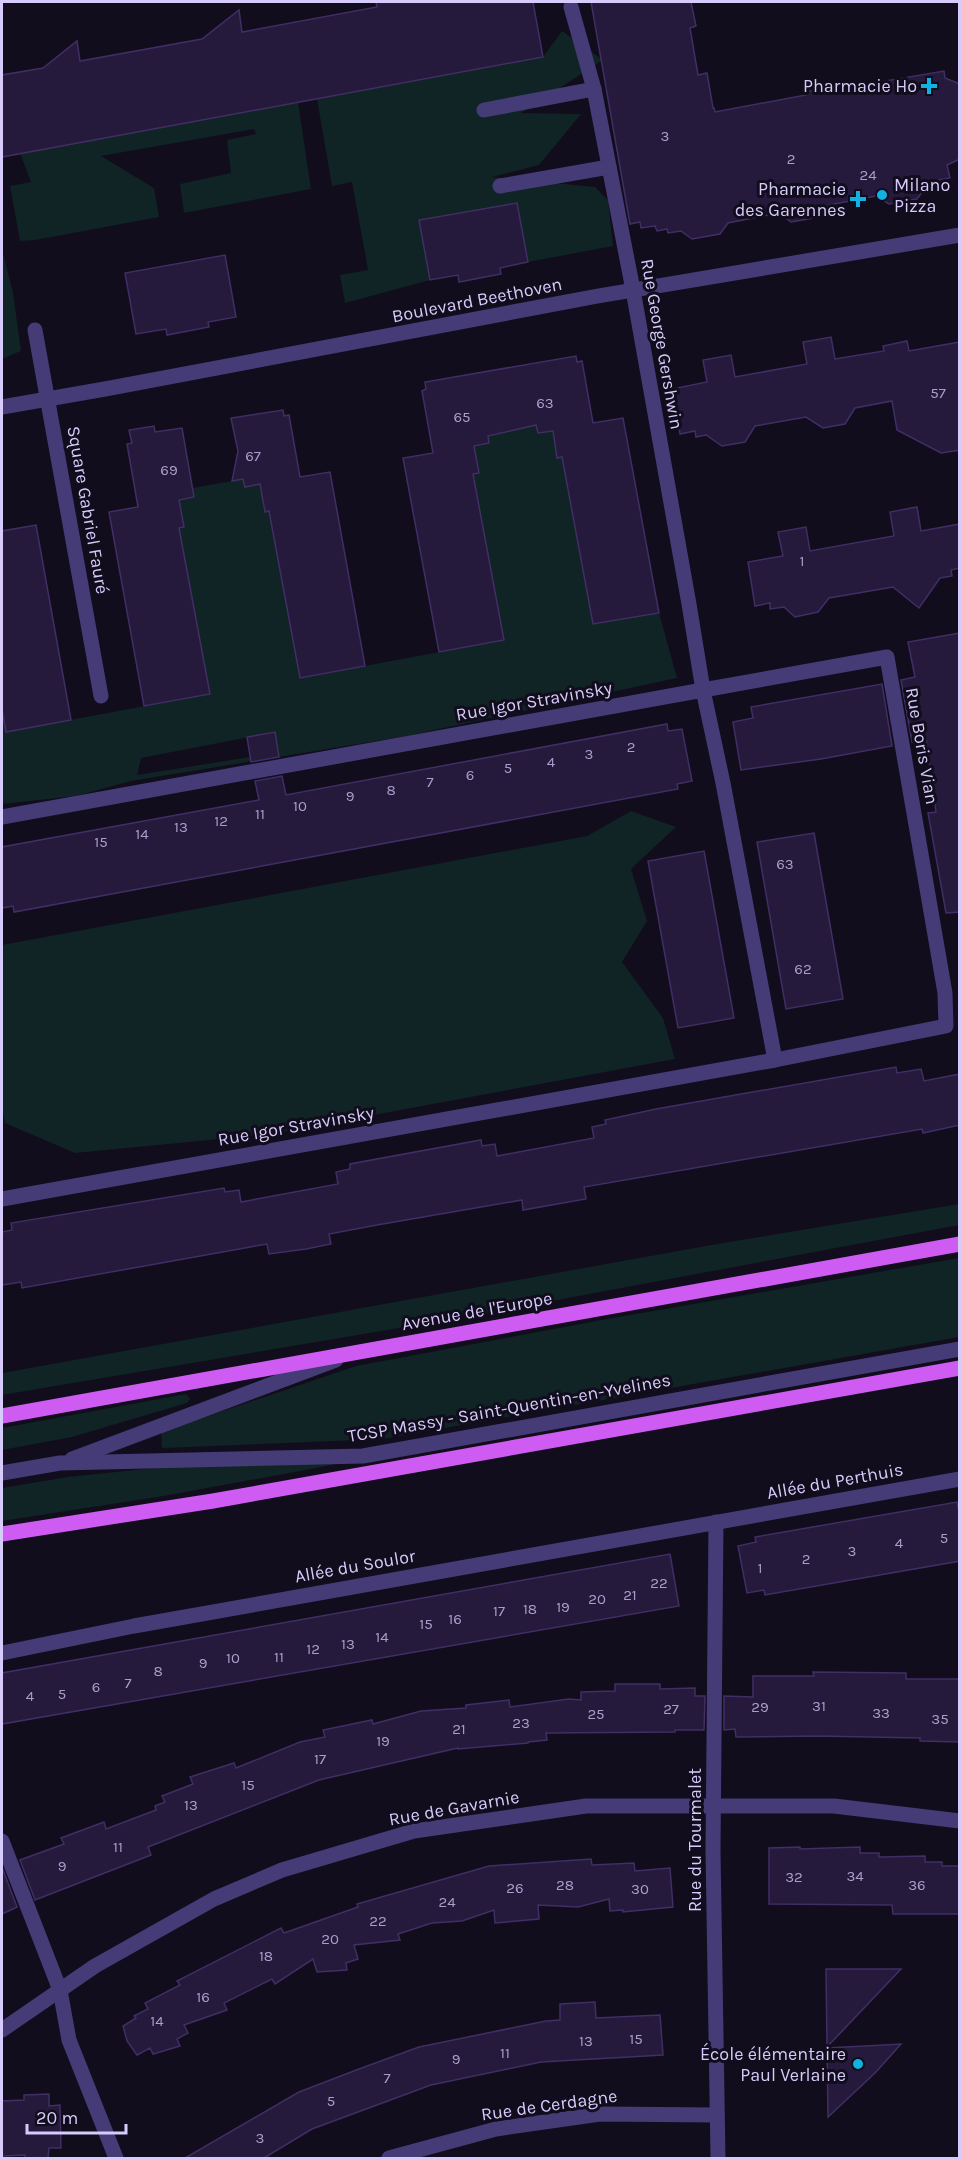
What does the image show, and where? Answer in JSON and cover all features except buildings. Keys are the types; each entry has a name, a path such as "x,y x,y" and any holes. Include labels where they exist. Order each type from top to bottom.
{"main road":[{"name":"Avenue de l'Europe","path":"2,1416 960,1244"},
{"path":"2,1534 213,1501 960,1368"}],"street":[{"name":"Rue George Gershwin","path":"572,7 594,88 633,290 703,690"},
{"path":"484,110 594,88"},
{"path":"500,186 609,167"},
{"name":"Boulevard Beethoven","path":"2,407 633,290 960,235"},
{"name":"Square Gabriel Fauré","path":"35,330 101,696"},
{"name":"Rue Boris Vian","path":"703,690 887,657 945,993 946,1026"},
{"path":"703,690 723,783 775,1060"},
{"name":"Rue Igor Stravinsky","path":"2,817 703,690"},
{"name":"Rue Igor Stravinsky","path":"2,1199 775,1060 946,1026"},
{"name":"TCSP Massy - Saint-Quentin-en-Yvelines","path":"2,1473 60,1463 363,1456 960,1349"},
{"name":"TCSP Massy - Saint-Quentin-en-Yvelines","path":"60,1463 361,1351"},
{"name":"Allée du Perthuis","path":"716,1522 960,1479"},
{"name":"Allée du Soulor","path":"2,1653 134,1626 716,1522"},
{"name":"Rue du Tourmalet","path":"716,1522 714,1808 718,2158"},
{"name":"Rue de Gavarnie","path":"2,2030 95,1966 214,1899 282,1870 414,1831 586,1806 669,1805 714,1808 834,1806 960,1821"},
{"path":"2,1841 60,1990 69,2040 116,2158"},
{"name":"Rue de Cerdagne","path":"389,2158 496,2129 600,2114 717,2115"}],"green space":[{"path":"562,31 603,60 521,113 581,114 539,165 492,177 595,187 608,200 613,246 528,262 517,203 419,220 430,280 345,303 340,275 368,270 352,182 332,186 317,99 543,57"},
{"path":"298,102 311,189 184,213 180,184 231,173 227,140 256,134 254,129 101,156 154,188 159,217 20,241 10,186 31,182 20,153"},
{"path":"2,249 13,293 21,351 2,359"},
{"path":"536,425 538,433 553,431 557,458 562,457 593,624 659,613 677,678 407,736 131,781 76,796 2,804 2,709 6,732 209,694 179,528 184,526 179,500 194,497 193,488 243,479 245,487 260,484 264,512 269,511 300,678 504,640 473,474 479,473 474,446 487,434","holes":["275,732 250,757 137,775 141,758"]},
{"path":"631,811 676,827 631,869 647,921 622,962 663,1018 675,1059 271,1134 75,1153 5,1123 2,1108 2,945 587,836"},
{"path":"959,1204 959,1225 482,1314 2,1395 2,1373 717,1244"},
{"path":"959,1258 959,1337 383,1439 162,1448 161,1432 356,1366 607,1319"},
{"path":"186,1394 190,1399 187,1403 72,1437 2,1450 2,1428"},
{"path":"335,1460 332,1465 164,1496 2,1521 2,1488 68,1477 154,1468"}],"place":[{"name":"Pharmacie Ho","path":"929,86"},
{"name":"Milano Pizza","path":"882,195"},
{"name":"Pharmacie des Garennes","path":"858,199"},
{"name":"École élémentaire Paul Verlaine","path":"858,2064"}]}
